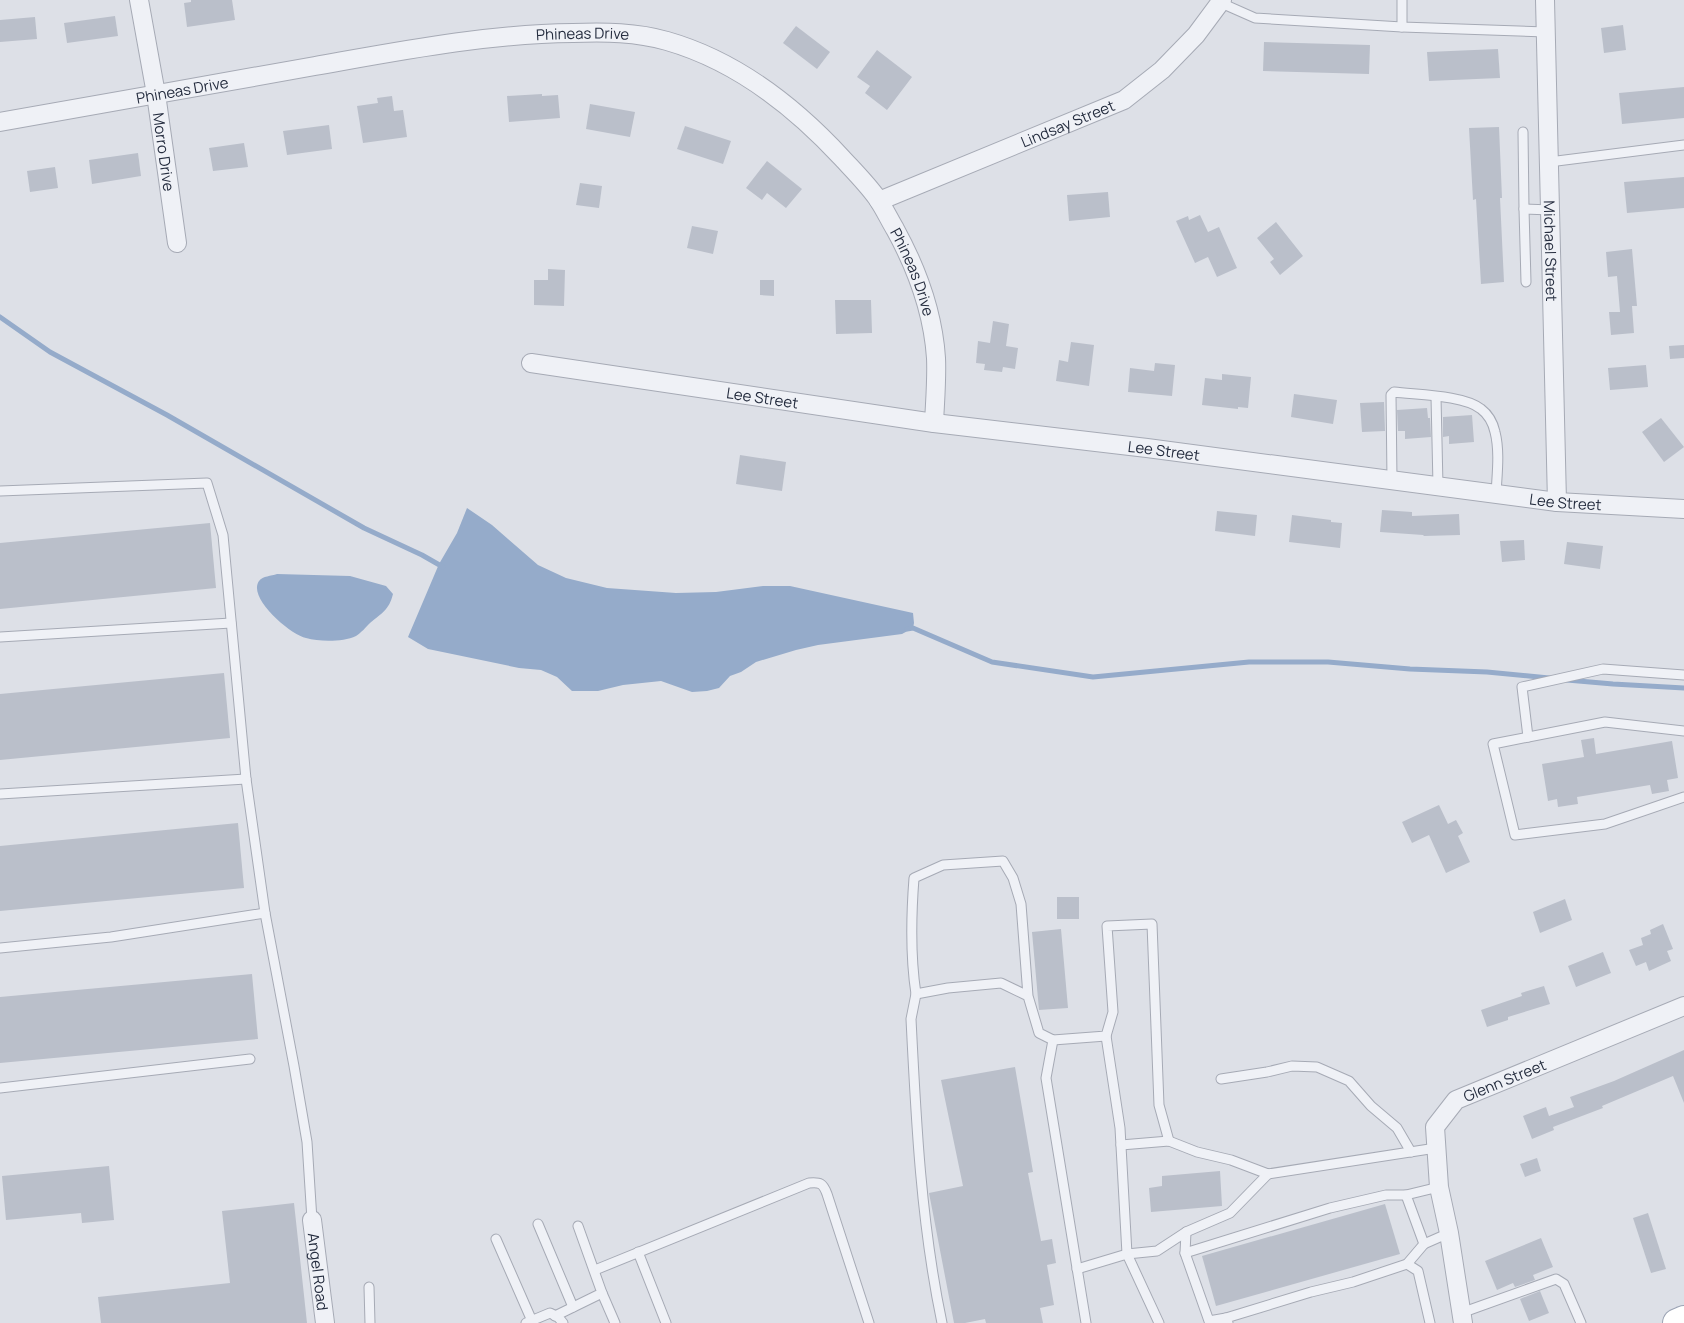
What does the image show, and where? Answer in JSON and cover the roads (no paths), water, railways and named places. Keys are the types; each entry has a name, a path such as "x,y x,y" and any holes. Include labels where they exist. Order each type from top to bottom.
{"main road":[{"path":"1677,1323 1684,1320"}],"street":[{"name":"Morro Drive","path":"139,0 156,94 176,243"},
{"name":"Michael Street","path":"1546,0 1557,502"},
{"name":"Lindsay Street","path":"879,201 1124,100 1162,70 1196,35 1221,2"},
{"name":"Phineas Drive","path":"0,122 408,49 493,38 551,33 608,32 665,40 692,49 718,61 756,82 785,103 818,131 879,201 918,274 933,330 936,359 934,423"},
{"name":"Lee Street","path":"531,364 934,423 1137,447 1557,502 1684,509"},
{"name":"Glenn Street","path":"1462,1318 1440,1187 1435,1127 1456,1100 1684,1006"},
{"name":"Angel Road","path":"312,1220 325,1323"}],"lane":[{"path":"1402,0 1402,27"},
{"path":"1221,2 1255,18 1402,27 1546,32"},
{"path":"1523,132 1526,282"},
{"path":"1549,162 1684,145"},
{"path":"1524,209 1551,210"},
{"path":"1392,480 1391,395 1394,392 1461,400 1480,408 1490,418 1495,432 1498,453 1496,494"},
{"path":"1436,397 1438,486"},
{"path":"0,491 207,483 223,535 246,779 265,913 307,1142 312,1220"},
{"path":"0,637 231,623"},
{"path":"1528,737 1522,687 1603,669 1684,675"},
{"path":"1684,731 1605,722 1493,744 1515,835 1605,824 1684,797"},
{"path":"0,794 246,779"},
{"path":"942,1323 934,1285 919,1174 911,1019 916,994 912,966 914,878 943,864 1003,861 1013,878 1020,904 1028,996 1039,1033 1053,1040 1106,1036"},
{"path":"0,948 111,937 265,913"},
{"path":"1159,1323 1127,1254 1120,1128 1106,1036 1113,1012 1107,926 1152,924 1159,1105 1169,1141"},
{"path":"916,994 948,988 1001,983 1028,996"},
{"path":"1053,1040 1046,1078 1086,1323"},
{"path":"0,1088 250,1059"},
{"path":"1221,1079 1292,1066 1317,1067 1349,1081 1371,1106 1397,1128 1411,1152"},
{"path":"1121,1145 1169,1141 1197,1152 1231,1160 1268,1174 1436,1148"},
{"path":"1077,1269 1127,1254 1157,1251 1186,1232 1230,1213 1268,1174"},
{"path":"595,1270 808,1183 818,1182 824,1186 827,1194 869,1323"},
{"path":"1185,1253 1330,1208 1386,1195 1406,1195 1440,1187"},
{"path":"1406,1195 1424,1244"},
{"path":"538,1224 573,1307"},
{"path":"578,1226 615,1323"},
{"path":"1186,1232 1185,1253 1209,1321 1227,1320 1311,1292 1353,1282 1407,1264 1424,1244 1449,1233"},
{"path":"496,1239 529,1322 550,1313 563,1323"},
{"path":"638,1252 666,1323"},
{"path":"1407,1264 1418,1271 1430,1323"},
{"path":"1462,1318 1556,1279 1564,1284 1581,1323"},
{"path":"369,1287 370,1323"},
{"path":"555,1316 602,1293"}],"water":[{"path":"467,508 492,525 538,565 566,578 607,588 676,593 716,592 763,586 790,586 913,613 913,628 902,634 818,645 756,662 741,672 730,676 719,688 707,691 692,692 661,681 623,685 598,691 572,691 557,677 541,670 519,668 428,649 408,637 439,564 457,533"},
{"path":"277,574 350,576 386,586 393,594 384,611 356,636 325,641 306,638 281,623 272,615 259,597 257,588 259,581 265,577"}],"waterway":[{"path":"0,317 50,352 167,415 364,528 443,567"},
{"path":"907,629 913,628 992,662 1093,677 1249,662 1328,662 1410,669 1487,672 1549,678"},
{"path":"1567,680 1684,688"}]}
